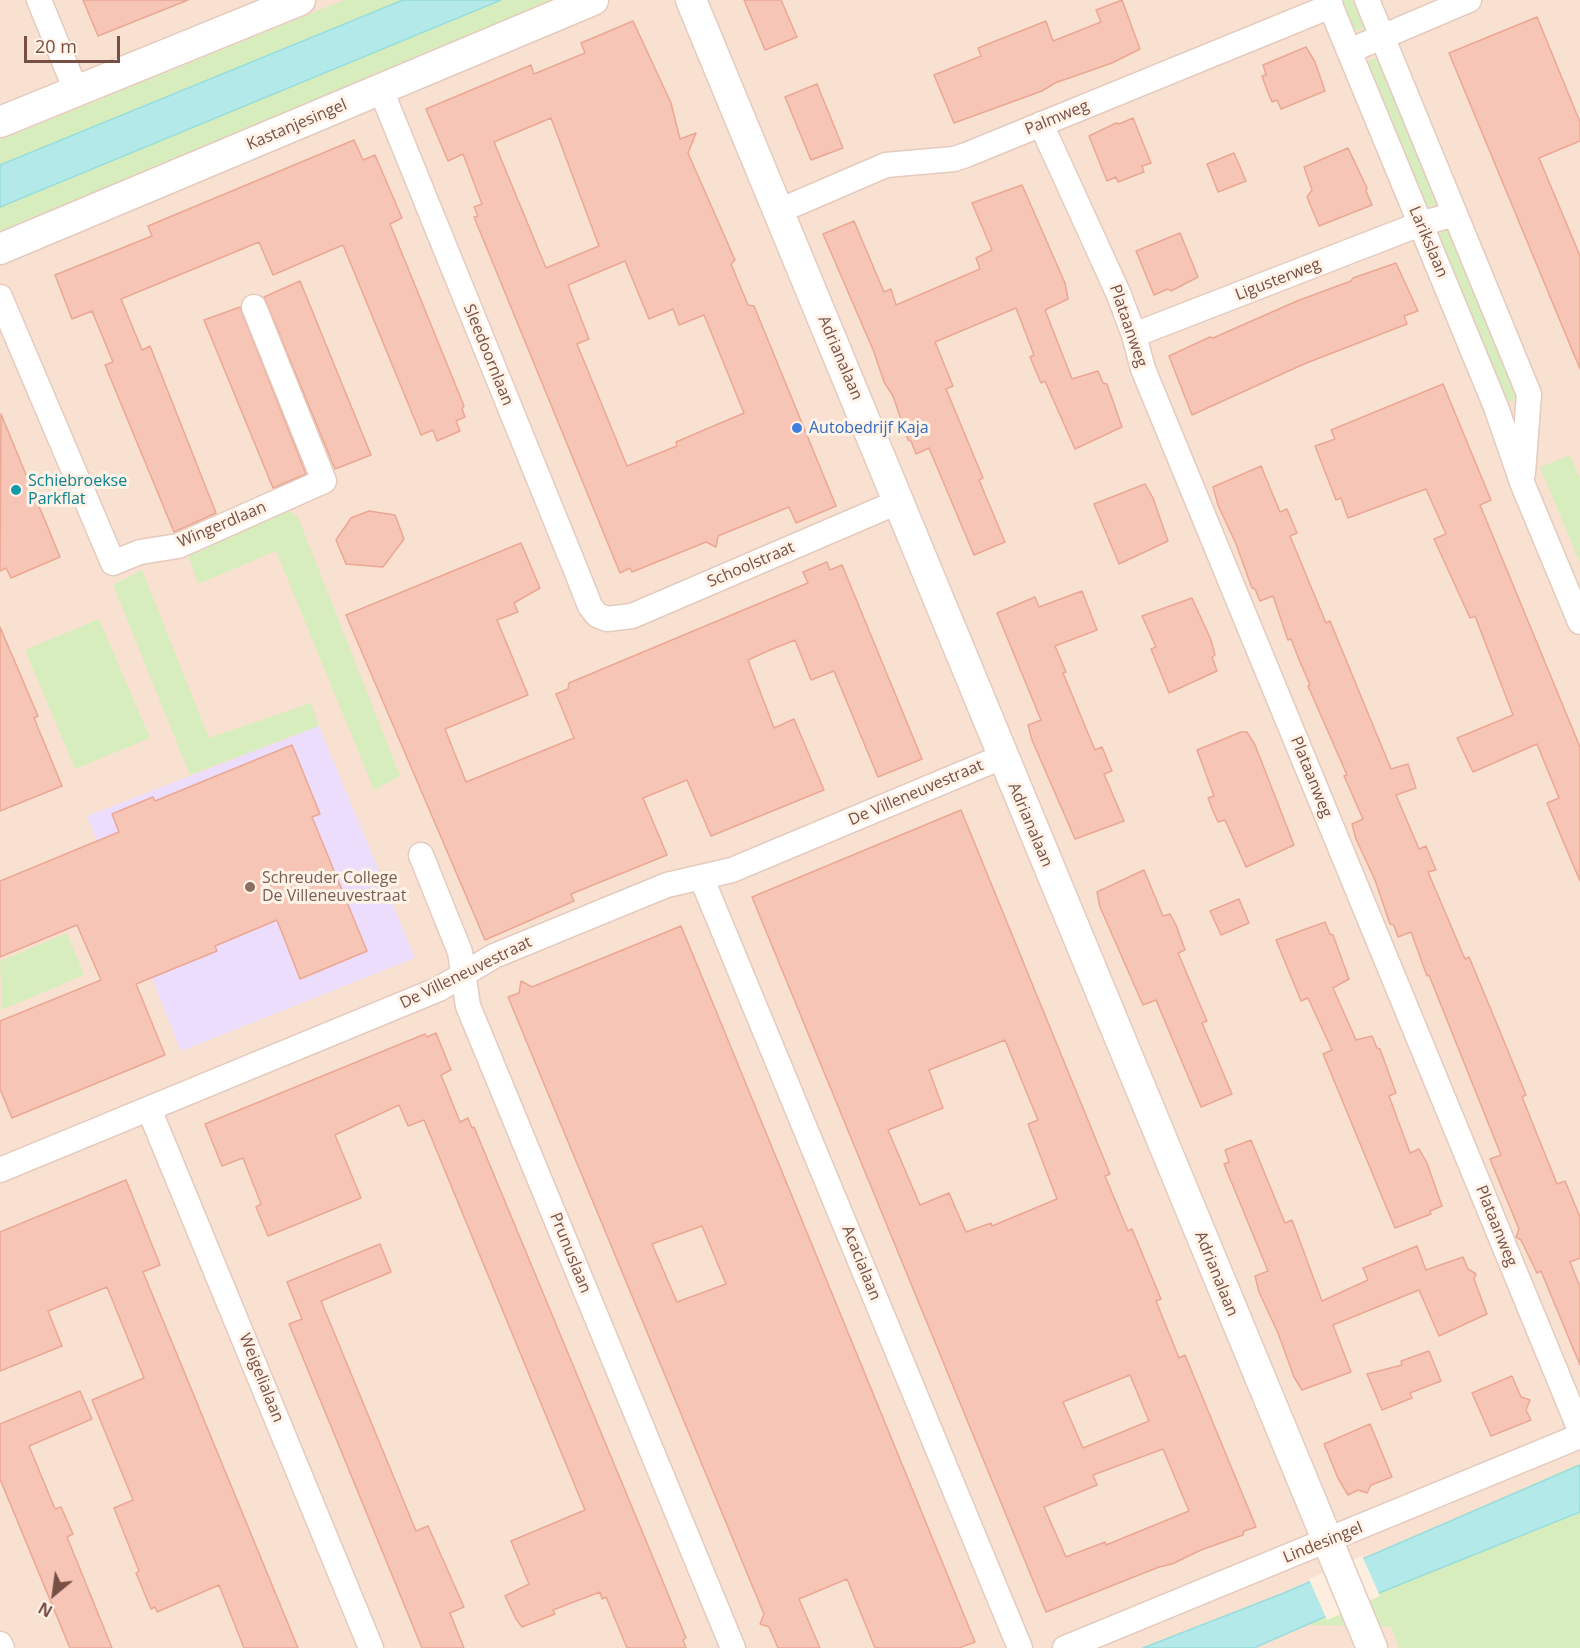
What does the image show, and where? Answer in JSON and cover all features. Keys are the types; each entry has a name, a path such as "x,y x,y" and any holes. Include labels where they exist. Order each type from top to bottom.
{"street":[{"path":"39,0 77,93"},
{"path":"0,122 77,93 300,0"},
{"name":"Kastanjesingel","path":"0,249 593,0"},
{"name":"Adrianalaan","path":"691,0 900,501 1002,757 1372,1648"},
{"name":"Larikslaan","path":"1367,0 1529,394 1523,485"},
{"path":"1349,51 1468,0"},
{"name":"Palmweg","path":"779,211 886,165 954,159 1329,3"},
{"name":"Larikslaan","path":"1329,3 1496,407 1523,485 1580,622"},
{"name":"Sleedoornlaan","path":"381,90 590,606 601,617"},
{"name":"Plataanweg","path":"1041,124 1134,335 1147,380 1580,1430"},
{"name":"Ligusterweg","path":"1134,335 1420,224 1455,214"},
{"name":"Wingerdlaan","path":"0,297 113,563 140,552 178,546 324,481 254,307"},
{"name":"Schoolstraat","path":"601,617 632,616 900,501"},
{"name":"De Villeneuvestraat","path":"0,1170 439,989 494,956 667,885 702,879 732,870 1002,757"},
{"name":"Prunuslaan","path":"421,855 460,952 468,1006 733,1648"},
{"name":"Acacialaan","path":"702,879 1020,1648"},
{"name":"Weigelialaan","path":"149,1109 371,1648"},
{"name":"Lindesingel","path":"1065,1648 1330,1548 1580,1436"}],"shaded area":[{"path":"0,0 1580,0 1580,1648 0,1648"},
{"name":"Schreuder College De Villeneuvestraat","path":"319,726 415,958 181,1051 87,816"}],"green space":[{"path":"344,0 403,0 0,165 0,140"},
{"path":"501,0 565,0 0,238 0,207"},
{"path":"1338,0 1357,0 1367,23 1363,28 1356,31 1349,29"},
{"path":"1375,58 1382,63 1440,199 1437,204 1429,207 1422,205 1367,67 1369,60"},
{"path":"1445,228 1452,232 1522,395 1519,401 1505,401 1437,239"},
{"path":"1570,455 1580,479 1580,563 1540,467"},
{"path":"288,511 298,517 400,776 374,790 276,551 198,584 187,552"},
{"path":"142,570 209,738 311,703 319,726 190,775 113,585"},
{"path":"99,619 150,738 75,769 25,650"},
{"path":"67,933 84,975 2,1010 0,961"},
{"path":"1580,1463 1580,1648 1399,1648 1391,1627 1306,1625 1254,1648 1174,1648"}],"water":[{"path":"403,0 501,0 0,207 0,165"},
{"path":"1580,1465 1580,1512 1379,1593 1254,1648 1143,1648 1284,1593"}],"pier":[{"path":"1362,1556 1380,1596 1327,1620 1309,1579"}],"building":[{"path":"83,0 188,0 98,36"},
{"path":"744,0 781,0 797,37 765,50"},
{"path":"1122,0 1140,49 1112,63 1055,83 1042,91 954,123 934,75 981,56 978,48 1046,21 1053,41 1101,22 1096,10"},
{"path":"1537,17 1580,122 1580,141 1539,158 1580,256 1580,369 1449,53"},
{"path":"633,21 671,103 680,139 696,133 688,153 735,260 731,264 748,305 754,306 836,506 796,523 789,507 718,536 716,547 706,542 632,572 630,568 620,573 474,217 478,216 474,207 482,204 463,154 448,161 426,109 531,65 534,74 585,53 581,43","holes":["551,118 599,246 546,268 494,142","625,261 649,319 673,309 679,325 704,315 744,413 676,442 677,446 627,466 577,344 589,339 568,285"]},
{"path":"1306,47 1315,62 1325,91 1281,109 1277,100 1272,102 1267,90 1262,76 1266,75 1263,65"},
{"path":"817,84 843,148 811,160 785,97"},
{"path":"1133,118 1151,163 1142,166 1144,172 1118,182 1116,177 1107,181 1089,136 1116,123 1119,124"},
{"path":"354,140 363,160 375,155 402,218 390,224 464,406 462,409 465,417 456,421 460,431 437,441 433,430 421,435 343,245 273,275 259,242 121,299 142,350 150,346 216,513 174,532 105,365 113,362 92,311 72,319 55,275 152,236 148,226"},
{"path":"1348,148 1367,188 1366,191 1372,205 1319,226 1307,197 1312,190 1304,167"},
{"path":"1234,153 1246,181 1218,192 1207,164"},
{"path":"1022,185 1065,283 1068,299 1045,310 1072,379 1098,371 1103,383 1107,384 1122,427 1075,449 1045,381 1041,383 1030,357 1034,355 1016,308 935,342 953,386 946,389 983,478 979,480 1005,542 974,555 929,448 916,454 911,441 908,440 893,396 884,382 874,352 823,234 854,221 884,292 891,289 896,305 980,269 976,258 992,250 972,203"},
{"path":"1180,233 1198,277 1171,291 1168,289 1154,295 1136,251"},
{"path":"1396,263 1418,311 1404,316 1407,324 1304,364 1192,415 1169,356 1297,301 1351,281 1353,278"},
{"path":"300,281 371,455 335,469 264,297"},
{"path":"240,307 306,474 273,488 204,320"},
{"path":"1443,384 1491,500 1480,505 1580,747 1580,881 1547,803 1559,798 1537,744 1473,772 1457,738 1513,715 1475,616 1470,618 1434,539 1446,534 1426,489 1348,518 1341,498 1336,500 1315,446 1335,439 1331,430"},
{"name":"Schiebroekse Parkflat","path":"1,414 60,557 11,578 6,568 0,571"},
{"path":"1261,466 1280,512 1287,509 1297,533 1290,536 1326,623 1330,621 1391,769 1408,764 1416,788 1396,795 1419,849 1426,846 1436,870 1428,872 1465,959 1469,957 1499,1029 1526,1095 1522,1097 1557,1184 1565,1181 1580,1217 1580,1258 1570,1262 1580,1287 1580,1365 1541,1271 1537,1273 1521,1240 1516,1237 1519,1229 1490,1159 1501,1155 1411,932 1398,937 1394,925 1390,924 1375,880 1356,839 1352,824 1363,819 1291,639 1288,640 1273,596 1260,601 1255,589 1252,588 1236,544 1218,505 1213,487"},
{"path":"1145,484 1153,498 1168,541 1119,564 1094,504"},
{"path":"369,511 395,515 404,539 383,567 346,564 336,540 351,518"},
{"path":"521,543 540,588 514,603 518,612 497,620 528,695 445,729 466,782 574,738 556,694 568,689 569,683 808,583 803,572 827,562 830,570 842,565 922,759 878,777 834,671 811,680 795,640 770,650 748,660 774,728 794,719 824,790 711,836 687,780 643,798 667,855 571,894 574,901 485,940 346,615"},
{"path":"1082,591 1097,630 1055,646 1066,672 1063,673 1095,750 1102,747 1112,771 1104,774 1124,821 1075,839 1032,740 1028,725 1041,720 997,613 1035,597 1039,607"},
{"path":"1192,598 1211,640 1215,655 1212,657 1217,671 1169,693 1151,649 1156,647 1142,616"},
{"path":"0,627 38,716 34,718 62,786 0,811"},
{"path":"1241,732 1247,732 1255,745 1294,845 1246,867 1225,820 1218,822 1213,811 1208,798 1214,796 1197,750"},
{"path":"292,745 320,814 312,817 367,951 300,979 277,920 215,946 217,951 136,984 165,1055 12,1118 0,1089 0,1021 101,980 77,925 0,957 0,881 119,832 112,814 153,797 155,801"},
{"path":"961,810 1110,1174 1105,1176 1128,1231 1132,1229 1161,1299 1156,1301 1179,1358 1185,1355 1256,1527 1244,1531 1243,1535 1201,1550 1172,1564 1159,1567 1046,1612 752,897","holes":["1005,1040 1038,1120 1028,1124 1057,1199 992,1226 991,1223 966,1232 949,1193 920,1205 888,1130 943,1108 929,1070","1130,1375 1149,1421 1083,1448 1063,1402","1163,1449 1189,1511 1106,1545 1105,1542 1066,1557 1044,1507 1097,1485 1093,1475"]},
{"path":"1144,870 1163,916 1170,914 1176,925 1185,950 1178,953 1207,1021 1202,1023 1232,1094 1201,1107 1156,1000 1143,1005 1100,907 1097,892"},
{"path":"1239,899 1249,923 1221,935 1210,911"},
{"path":"1325,922 1330,934 1333,935 1349,979 1333,988 1356,1040 1372,1036 1377,1048 1380,1049 1396,1093 1389,1096 1410,1153 1419,1149 1427,1163 1442,1206 1430,1211 1431,1214 1395,1228 1323,1054 1332,1050 1308,998 1301,1001 1276,940"},
{"path":"681,926 975,1642 959,1648 875,1648 847,1579 799,1599 820,1648 778,1648 769,1627 760,1624 764,1614 508,997 519,993 521,981 532,987","holes":["702,1226 726,1284 677,1302 652,1244"]},
{"path":"436,1033 451,1070 441,1075 460,1122 468,1118 472,1128 474,1127 686,1638 683,1640 686,1648 627,1648 606,1597 602,1599 600,1592 553,1610 555,1614 522,1627 516,1619 505,1596 529,1584 511,1541 585,1510 424,1120 408,1126 399,1105 335,1135 361,1198 268,1236 256,1207 261,1204 243,1158 222,1166 205,1124 425,1034 427,1037"},
{"path":"1251,1140 1285,1223 1292,1220 1322,1301 1368,1280 1363,1268 1417,1246 1426,1270 1463,1257 1468,1269 1476,1274 1474,1279 1487,1314 1439,1336 1419,1290 1333,1325 1351,1372 1302,1390 1294,1377 1278,1333 1259,1292 1255,1276 1268,1271 1224,1164 1229,1162 1225,1150"},
{"path":"126,1180 160,1265 143,1272 298,1648 244,1648 219,1585 157,1612 155,1607 151,1609 136,1573 139,1571 114,1508 133,1500 92,1400 144,1378 107,1287 48,1311 62,1346 0,1371 0,1232"},
{"path":"380,1244 391,1272 321,1301 416,1531 428,1526 464,1607 450,1613 464,1648 422,1648 289,1324 302,1319 287,1282"},
{"path":"1429,1351 1441,1381 1410,1393 1412,1398 1382,1410 1367,1374 1402,1365 1401,1361"},
{"path":"1512,1376 1521,1397 1530,1400 1526,1410 1531,1420 1491,1436 1472,1393"},
{"path":"80,1391 92,1419 29,1446 55,1509 61,1507 73,1534 67,1537 112,1648 70,1648 0,1479 0,1424"},
{"path":"1370,1424 1392,1477 1371,1485 1367,1493 1358,1490 1348,1495 1338,1478 1324,1444"}],"place":[{"name":"Autobedrijf Kaja","path":"797,428"},
{"name":"Schiebroekse Parkflat","path":"16,490"},
{"name":"Schreuder College De Villeneuvestraat","path":"250,887"}]}
